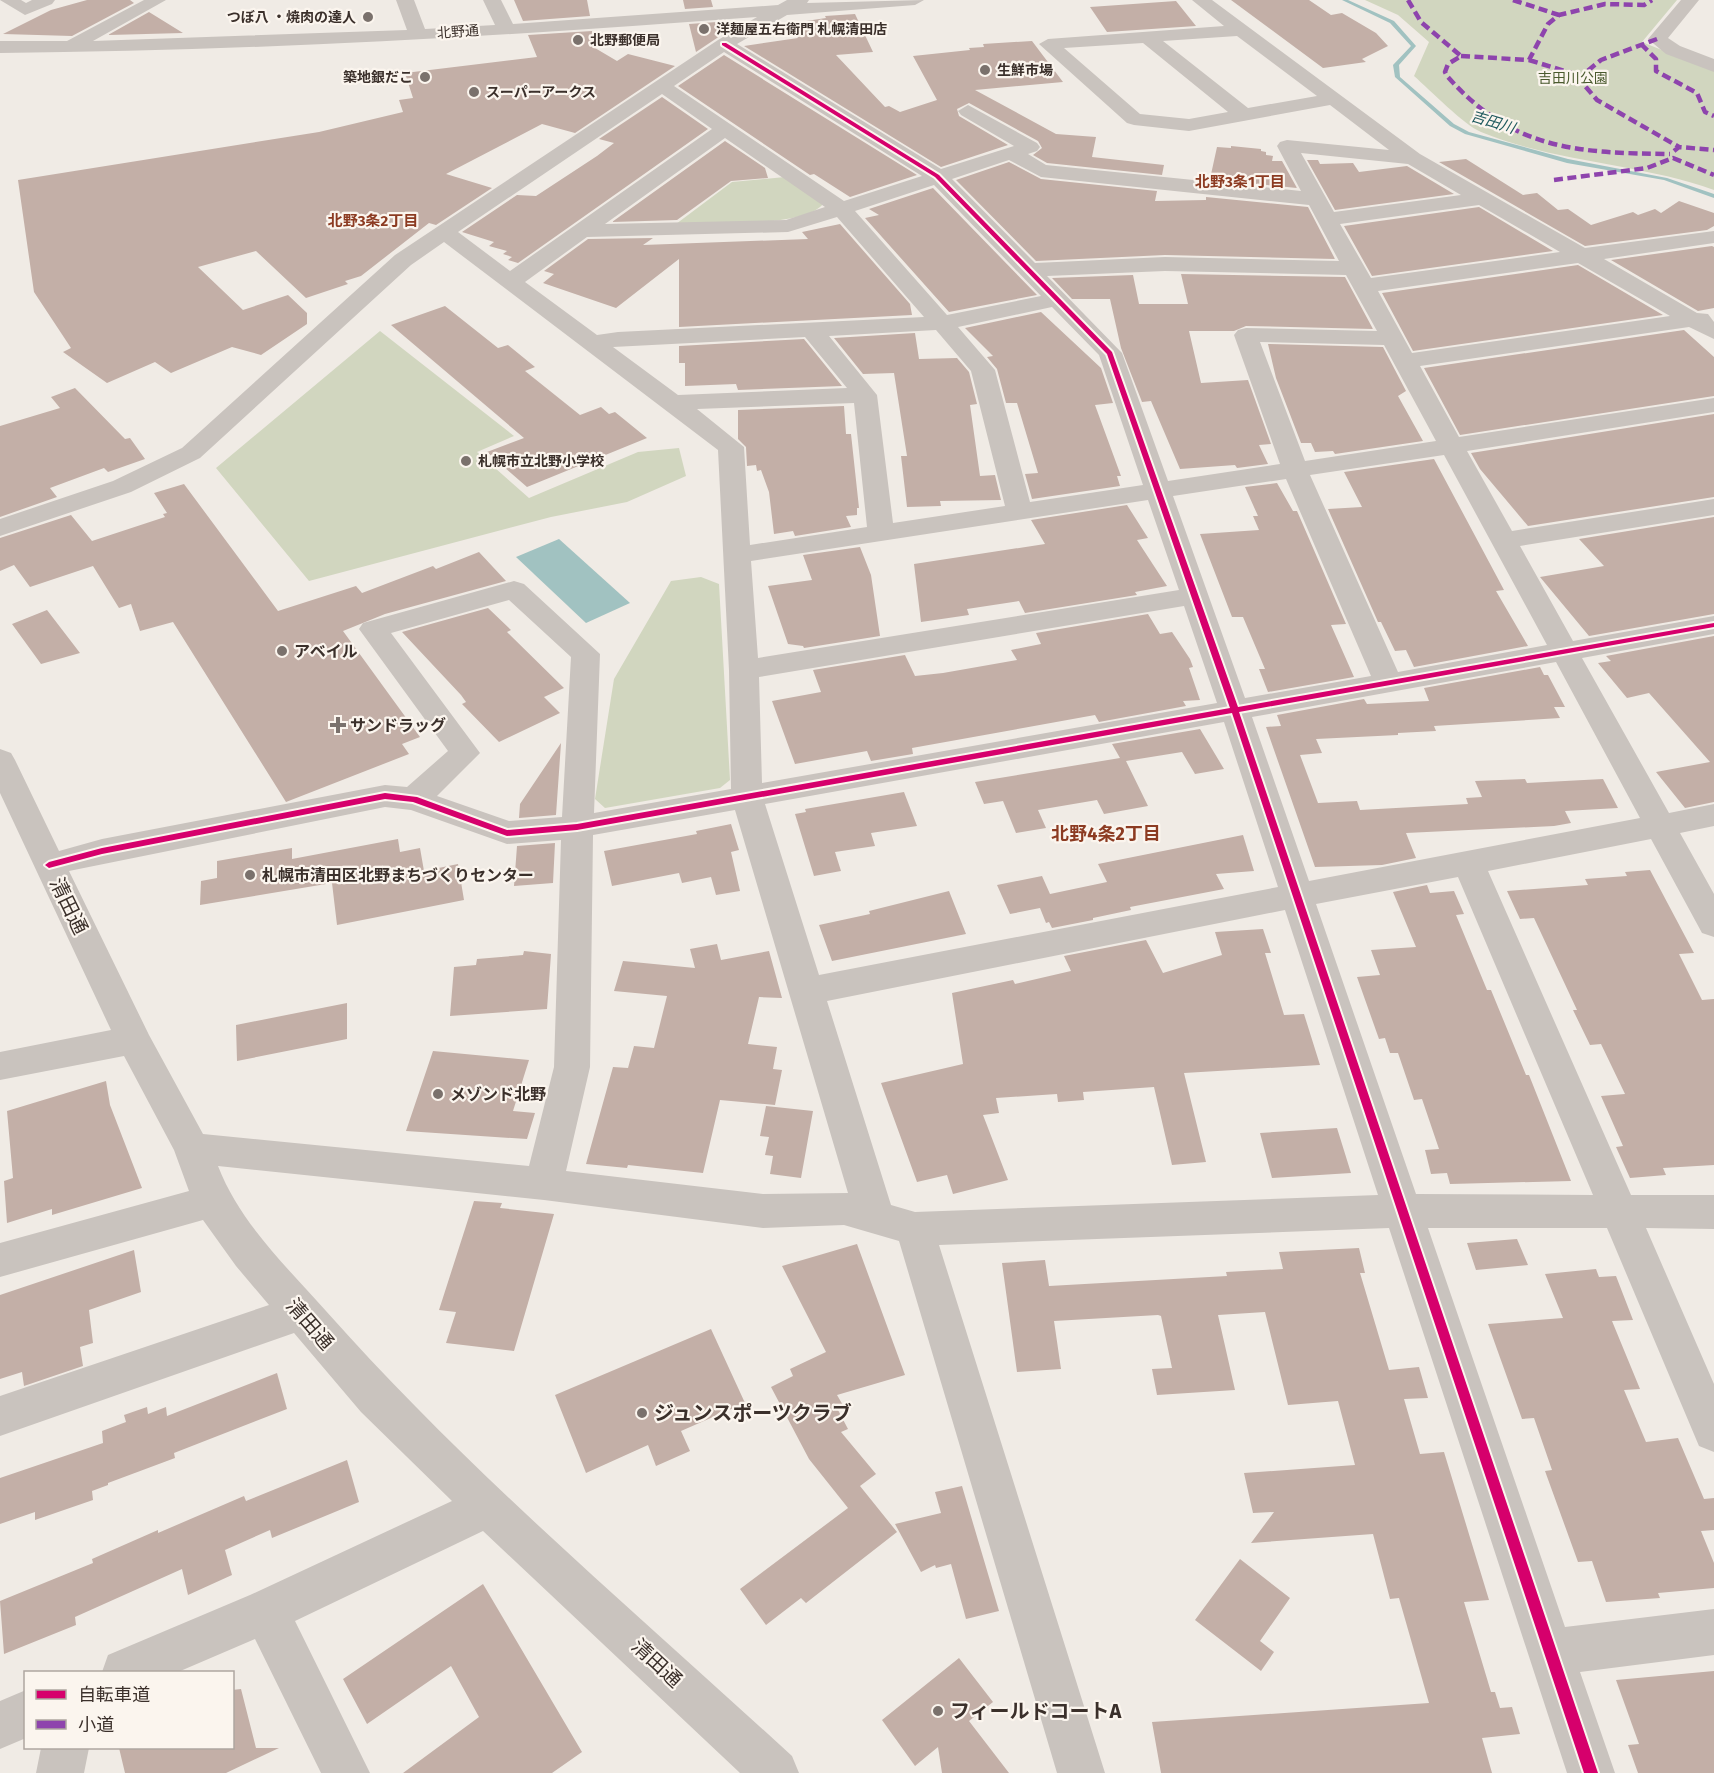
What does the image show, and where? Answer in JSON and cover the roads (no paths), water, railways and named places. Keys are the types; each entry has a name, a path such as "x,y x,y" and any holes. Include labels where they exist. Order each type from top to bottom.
{"street":[{"path":"9,0 26,10 46,0"},
{"path":"67,47 157,0"},
{"path":"405,0 418,35"},
{"path":"492,0 506,29"},
{"name":"北野通","path":"0,47 67,47 418,35 792,5 915,0"},
{"path":"1201,0 1413,158 1581,256 1704,318 1714,332"},
{"path":"1690,0 1658,39 1673,50 1714,66"},
{"path":"0,528 122,485 172,465 191,453 403,260 724,44 792,5"},
{"path":"1240,30 1048,44 1134,119 1189,125 1332,99"},
{"path":"1147,37 1244,115"},
{"path":"724,44 937,176 1110,353 1235,711 1591,1773"},
{"path":"662,86 727,128 841,208 983,370 1019,511"},
{"path":"582,231 788,226 1030,147 968,111"},
{"path":"511,281 727,128"},
{"path":"1413,158 1287,146 1390,338 1714,924"},
{"path":"1011,153 1041,171 1321,209 1483,198"},
{"path":"444,232 730,447 744,669 747,796 875,1217"},
{"path":"1029,270 1166,264 1359,277 1581,256 1714,237"},
{"path":"594,343 618,339 942,323 1058,299"},
{"path":"1404,361 1704,318"},
{"path":"813,331 865,395 881,532"},
{"path":"1389,684 1296,472 1246,335 1390,338"},
{"path":"674,403 865,395"},
{"path":"738,555 1156,490 1296,472 1714,405"},
{"path":"1503,541 1714,507"},
{"path":"414,799 465,753 373,629 514,590 586,654 577,827 572,1067 544,1184"},
{"path":"744,669 1194,596"},
{"path":"49,865 102,851 385,796 414,799 507,834 577,827 1714,625"},
{"name":"清田通","path":"0,760 133,1040 192,1148 212,1201 250,1254 299,1313 376,1398 488,1506 775,1773"},
{"path":"807,991 1714,815"},
{"path":"1468,862 1714,1432"},
{"path":"0,1066 133,1040"},
{"path":"192,1148 544,1184 763,1211 844,1208 915,1229 1403,1210 1714,1212"},
{"path":"0,1260 212,1201"},
{"path":"915,1229 1081,1773"},
{"path":"0,1416 299,1313"},
{"path":"127,1671 266,1611 488,1506"},
{"path":"266,1611 346,1773"},
{"path":"1551,1652 1714,1632"},
{"path":"0,1725 24,1715"},
{"path":"60,1773 64,1749"}],"water":[{"path":"559,539 630,603 586,623 516,557"}],"waterway":[{"name":"吉田川","path":"1344,0 1392,22 1414,46 1396,65 1398,77 1452,125 1467,133 1567,161 1665,179 1714,196"}],"place":[{"name":"つぼ八 ・焼肉の達人","path":"368,17"},
{"name":"洋麺屋五右衛門 札幌清田店","path":"704,29"},
{"name":"北野郵便局","path":"578,40"},
{"name":"生鮮市場","path":"985,70"},
{"name":"築地銀だこ","path":"425,77"},
{"name":"スーパーアークス","path":"474,92"},
{"name":"札幌市立北野小学校","path":"466,461"},
{"name":"アベイル","path":"282,651"},
{"name":"サンドラッグ","path":"338,725"},
{"name":"札幌市清田区北野まちづくりセンター","path":"250,875"},
{"name":"メゾンド北野","path":"438,1094"},
{"name":"ジュンスポーツクラブ","path":"642,1413"},
{"name":"フィールドコートA","path":"938,1711"}],"district":[{"name":"北野3条1丁目","path":"1240,182"},
{"name":"北野3条2丁目","path":"373,221"},
{"name":"北野4条2丁目","path":"1106,834"}],"park label":[{"name":"吉田川公園","path":"1573,78"}]}
